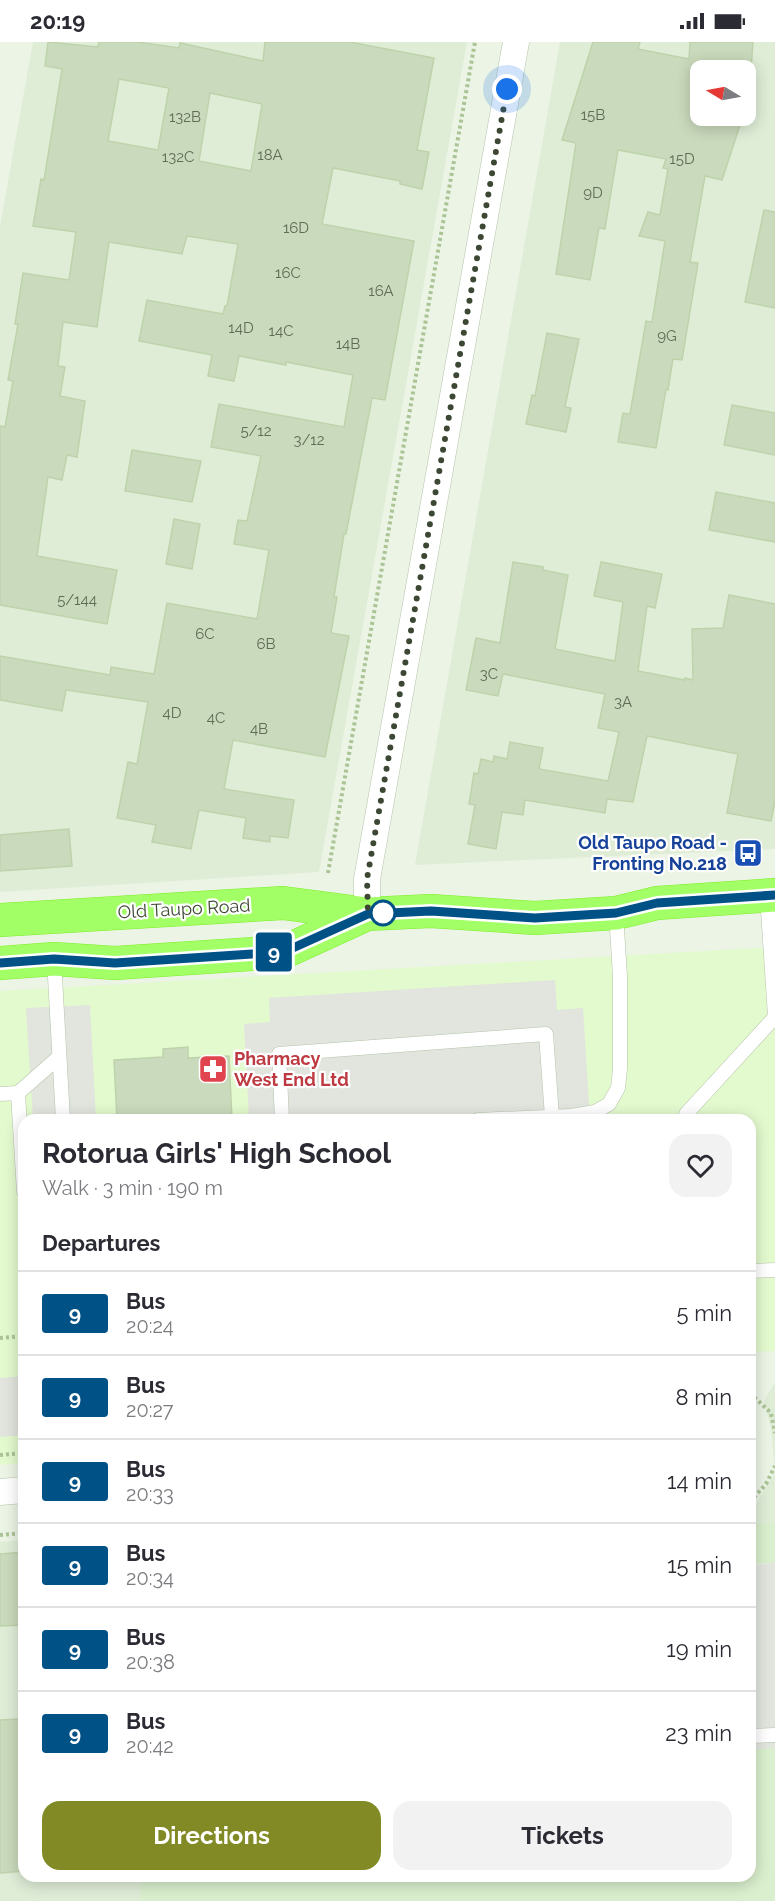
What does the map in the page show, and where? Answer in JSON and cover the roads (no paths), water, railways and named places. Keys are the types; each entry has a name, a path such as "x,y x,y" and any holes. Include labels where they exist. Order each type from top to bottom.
{"highway":[{"name":"Old Taupo Road","path":"0,920 283,903 368,914 431,911 535,918 616,913 657,903 771,895"},
{"name":"Old Taupo Road","path":"0,963 54,959 115,963 284,952 368,914"}],"street":[{"path":"368,914 367,879 516,42"},
{"path":"0,1492 18,1490"}],"lane":[{"path":"686,1114 775,1016 771,895"},
{"path":"578,1114 595,1112 609,1104 618,1088 620,976 616,913"},
{"path":"54,959 63,1114"},
{"path":"282,1114 279,1054 546,1034 552,1114"},
{"path":"0,1094 18,1093 59,1056"},
{"path":"18,1093 19,1114"},
{"path":"756,1271 775,1270"},
{"path":"756,1736 775,1735"}],"place":[{"name":"Old Taupo Road - Fronting No.218","path":"748,853"},
{"name":"Pharmacy West End Ltd","path":"213,1069"}]}
